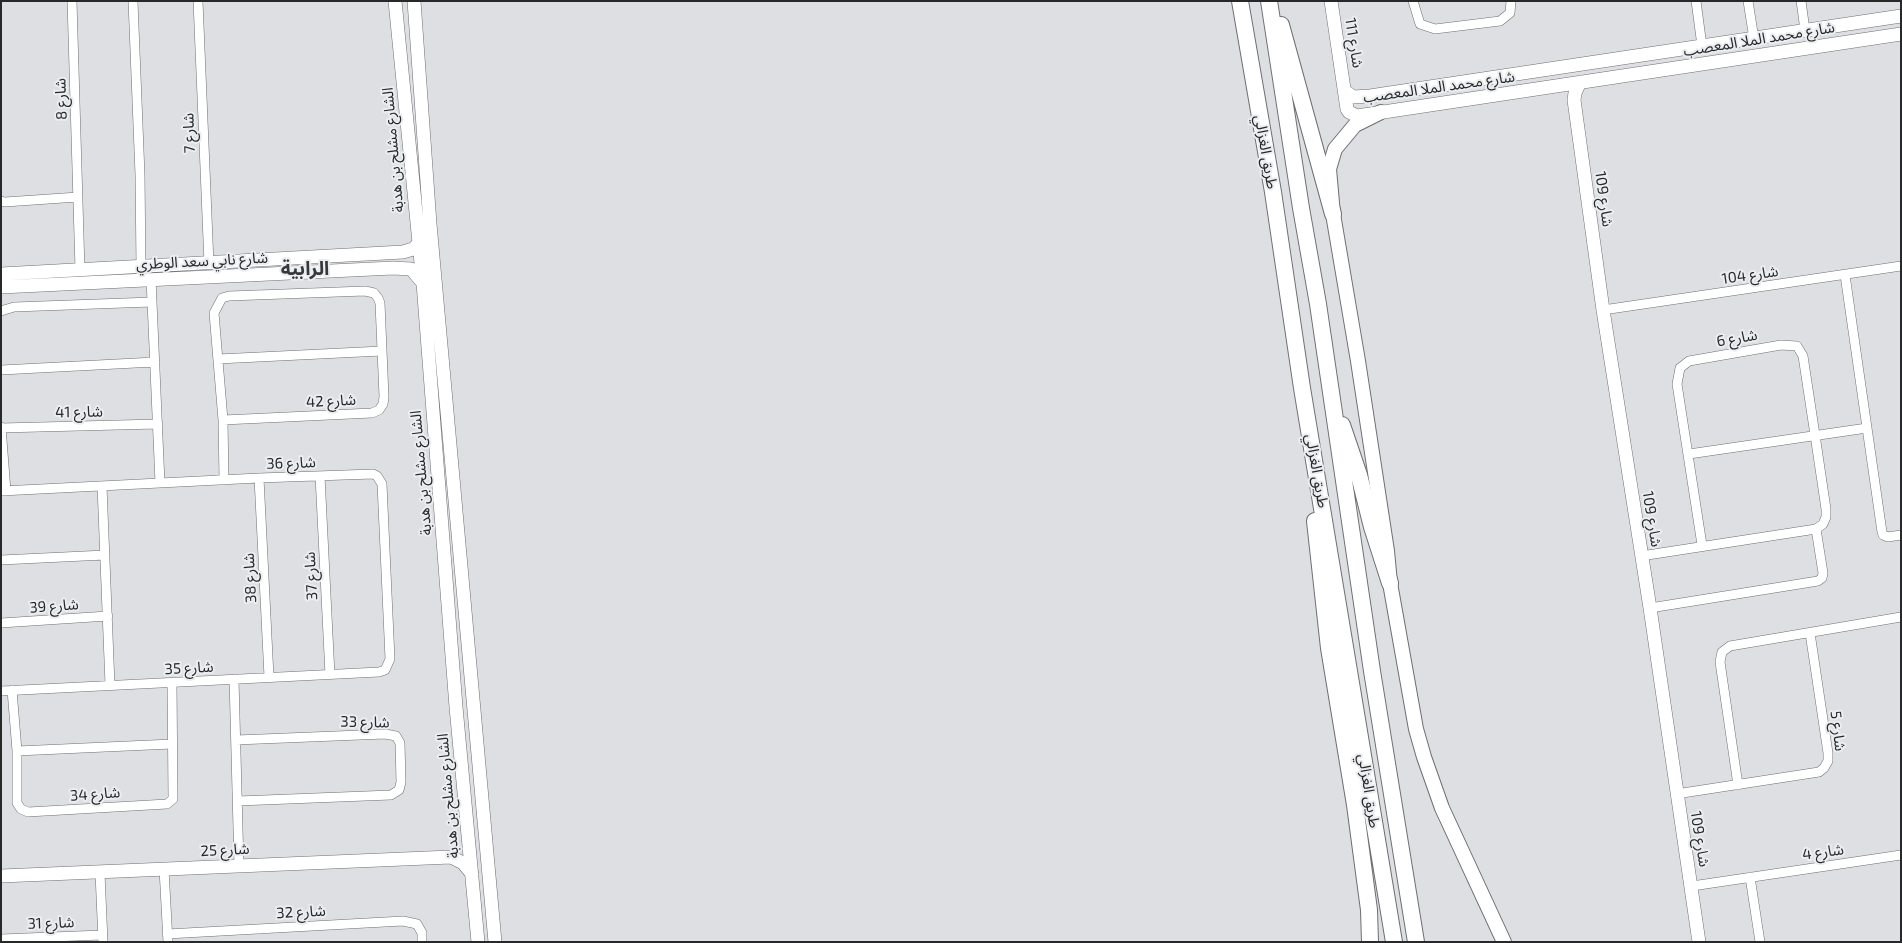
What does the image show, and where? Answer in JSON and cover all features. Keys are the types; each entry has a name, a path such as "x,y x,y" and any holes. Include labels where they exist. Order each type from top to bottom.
{"highway":[{"name":"طريق الغزالي","path":"1240,1 1273,192 1302,388 1394,942"},
{"name":"طريق الغزالي","path":"1269,1 1332,398 1371,664 1416,942"},
{"path":"1269,1 1284,30 1300,98 1333,214"},
{"path":"1302,388 1310,484 1329,648 1355,805 1370,910 1370,942"},
{"path":"1332,398 1353,457 1372,527 1390,583"}],"main road":[{"path":"1381,112 1355,125 1335,149 1329,169 1333,214 1357,354 1387,552 1390,583 1413,714 1424,757 1442,808 1504,942"},
{"path":"1497,927 1500,942"}],"street":[{"name":"شارع 8","path":"72,1 80,270"},
{"path":"133,1 140,175 141,267"},
{"name":"شارع 7","path":"198,1 209,264"},
{"name":"الشارع مشلح بن هدبة","path":"395,1 412,188 423,283 456,707 478,942"},
{"name":"الشارع مشلح بن هدبة","path":"414,1 429,186 430,224 495,942"},
{"name":"شارع 111","path":"1331,1 1345,91"},
{"path":"1413,1 1420,24 1435,29 1500,21 1510,14 1511,1"},
{"path":"1696,1 1702,46"},
{"path":"1748,1 1754,39"},
{"path":"1801,1 1804,30"},
{"name":"شارع محمد الملا المعصب","path":"1345,91 1353,97 1358,97 1415,90 1901,16"},
{"name":"شارع محمد الملا المعصب","path":"1345,91 1347,109 1352,114 1357,116 1901,34"},
{"name":"شارع 109","path":"1580,82 1575,93 1574,100 1603,310 1650,608 1676,794 1692,886 1699,942"},
{"path":"1561,85 1571,93 1574,100"},
{"path":"1415,90 1417,107"},
{"path":"410,160 420,167 427,160"},
{"path":"412,188 420,183 429,186"},
{"path":"1,201 5,202 78,197"},
{"name":"شارع نابي سعد الوطري","path":"1,274 209,264 403,252 418,244"},
{"path":"275,259 279,261 281,266 276,274"},
{"name":"شارع 104","path":"1603,310 1901,266"},
{"name":"شارع نابي سعد الوطري","path":"1,287 393,268 411,270 423,283"},
{"path":"1845,275 1882,532 1883,535 1888,537 1901,535"},
{"path":"151,279 160,483"},
{"name":"شارع 42","path":"223,420 372,413 379,410 383,404 384,398 380,303 374,293 365,291 229,296 222,298 214,313 223,420 224,480"},
{"path":"1,310 14,307 152,302"},
{"name":"شارع 6","path":"1702,545 1677,384 1680,368 1689,361 1781,345 1797,346 1803,356 1826,509 1826,517 1823,524 1816,529"},
{"path":"218,359 382,351"},
{"path":"1,370 155,362"},
{"name":"شارع 41","path":"4,491 1,428 158,424"},
{"path":"1689,454 1866,428"},
{"name":"شارع 36","path":"4,491 259,478 373,474 380,479 390,659 385,670 379,672"},
{"name":"شارع 37","path":"320,476 330,675"},
{"name":"شارع 38","path":"259,478 269,677"},
{"path":"102,486 110,685"},
{"path":"1641,556 1702,545 1816,529 1823,573 1822,578 1818,581 1650,608"},
{"path":"1,560 104,555"},
{"name":"شارع 39","path":"1,623 108,616"},
{"path":"1738,785 1720,662 1722,652 1730,646 1901,617"},
{"name":"شارع 5","path":"1676,794 1819,772 1826,766 1828,754 1810,633"},
{"name":"شارع 35","path":"1,691 379,672"},
{"path":"234,679 239,866"},
{"name":"شارع 34","path":"12,690 17,751 17,803 20,809 28,812 167,804 173,800 172,683"},
{"path":"456,707 458,702 464,699 470,701 473,707"},
{"name":"شارع 33","path":"236,740 385,734 396,736 400,743 401,782 399,790 391,795 238,801"},
{"path":"17,751 172,744"},
{"path":"469,838 461,849 451,857 463,863 472,874"},
{"name":"شارع 4","path":"1692,886 1901,855"},
{"name":"شارع 25","path":"1,876 451,857"},
{"name":"شارع 32","path":"164,869 168,938 403,921 417,924 422,933 422,942"},
{"name":"شارع 31","path":"1,939 102,938 100,873"},
{"path":"1750,878 1760,942"}],"district":[{"name":"الرابية","path":"305,269"}]}
